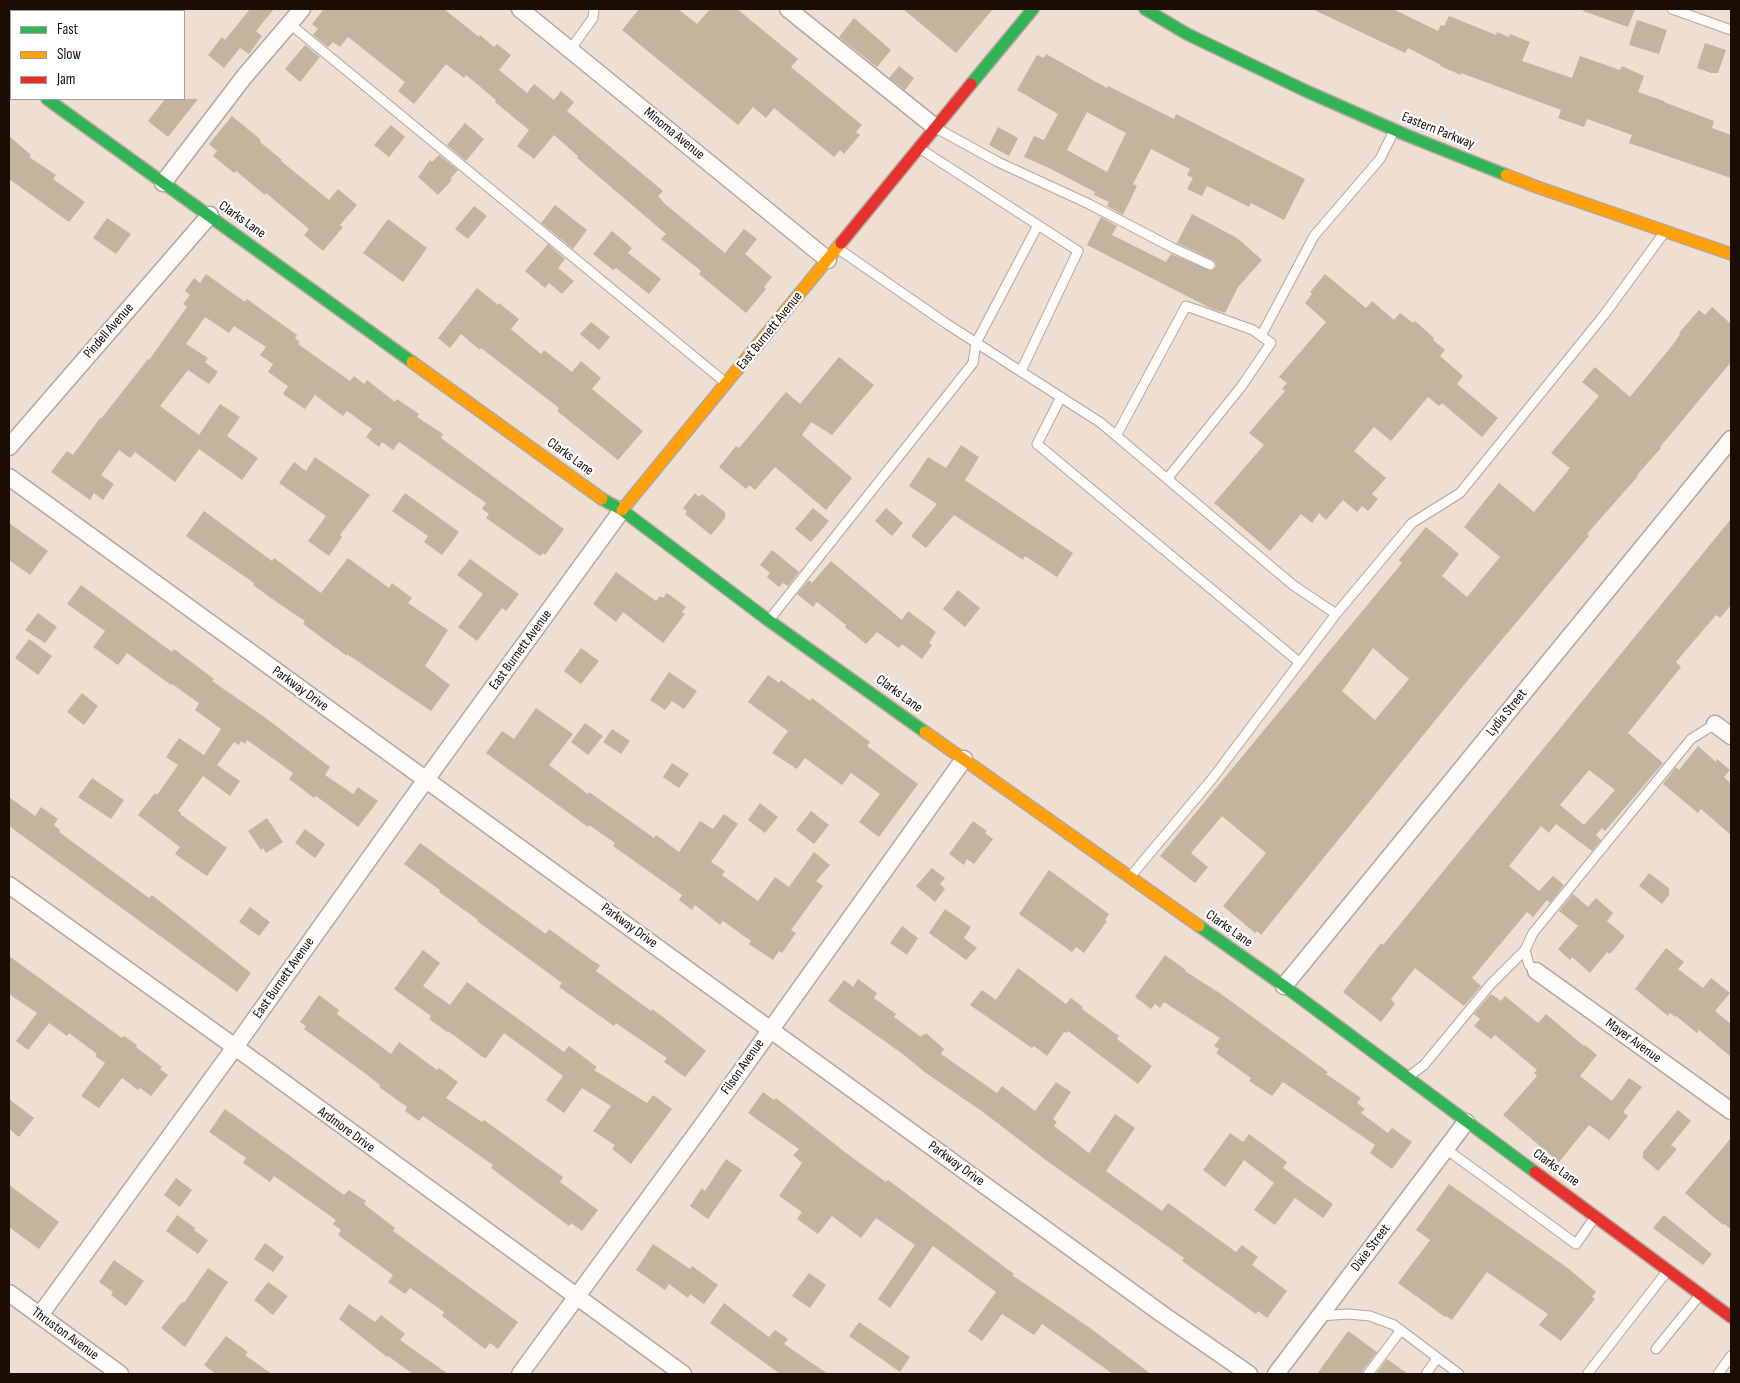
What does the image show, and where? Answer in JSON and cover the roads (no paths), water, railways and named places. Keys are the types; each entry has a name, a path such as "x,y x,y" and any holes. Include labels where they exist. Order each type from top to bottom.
{"street":[{"path":"163,183 244,77 302,9"},
{"name":"Minoma Avenue","path":"520,9 832,254"},
{"path":"788,9 935,128"},
{"name":"East Burnett Avenue","path":"40,1316 622,510 1033,9"},
{"name":"Eastern Parkway","path":"1145,9 1187,34 1306,91 1395,130 1537,187 1731,254"},
{"name":"Clarks Lane","path":"48,100 594,493 622,510 768,620 1284,986 1700,1295 1731,1316"},
{"name":"Pindell Avenue","path":"9,447 210,215"},
{"name":"Lydia Street","path":"1284,986 1731,439"},
{"name":"Parkway Drive","path":"9,477 1154,1308 1249,1374"},
{"path":"1715,724 1731,736"},
{"name":"Filson Avenue","path":"520,1374 709,1116 770,1028 964,759"},
{"name":"Ardmore Drive","path":"9,885 683,1374"},
{"name":"Mayer Avenue","path":"1536,971 1731,1111"},
{"name":"Dixie Street","path":"1276,1374 1466,1122"},
{"name":"Thruston Avenue","path":"9,1293 117,1373"}],"lane":[{"path":"570,50 593,18 594,9"},
{"path":"1672,9 1731,30"},
{"path":"290,24 727,383"},
{"path":"935,128 998,162 1089,204 1210,265"},
{"path":"1264,339 1314,236 1380,159 1395,130"},
{"path":"918,148 1078,251 1021,371"},
{"path":"768,620 973,363 976,343 1038,225"},
{"path":"1130,877 1212,779 1336,614 1412,523 1460,493 1604,315 1665,231"},
{"path":"832,254 864,268 976,343 1102,423 1293,585 1336,614"},
{"path":"1116,436 1186,306 1253,330 1271,343 1241,387 1167,479"},
{"path":"1061,397 1037,444 1299,662"},
{"path":"1408,1077 1424,1065 1490,985 1525,950 1533,933 1691,738 1715,724"},
{"path":"1525,950 1529,965 1536,971"},
{"path":"1446,1149 1576,1244 1596,1216"},
{"path":"1588,1373 1668,1270"},
{"path":"1656,1349 1700,1295"},
{"path":"1320,1316 1348,1314 1370,1316 1394,1325 1459,1374"},
{"path":"1368,1374 1401,1330"},
{"path":"1718,1374 1731,1356"},
{"path":"1426,1374 1438,1358"}]}
